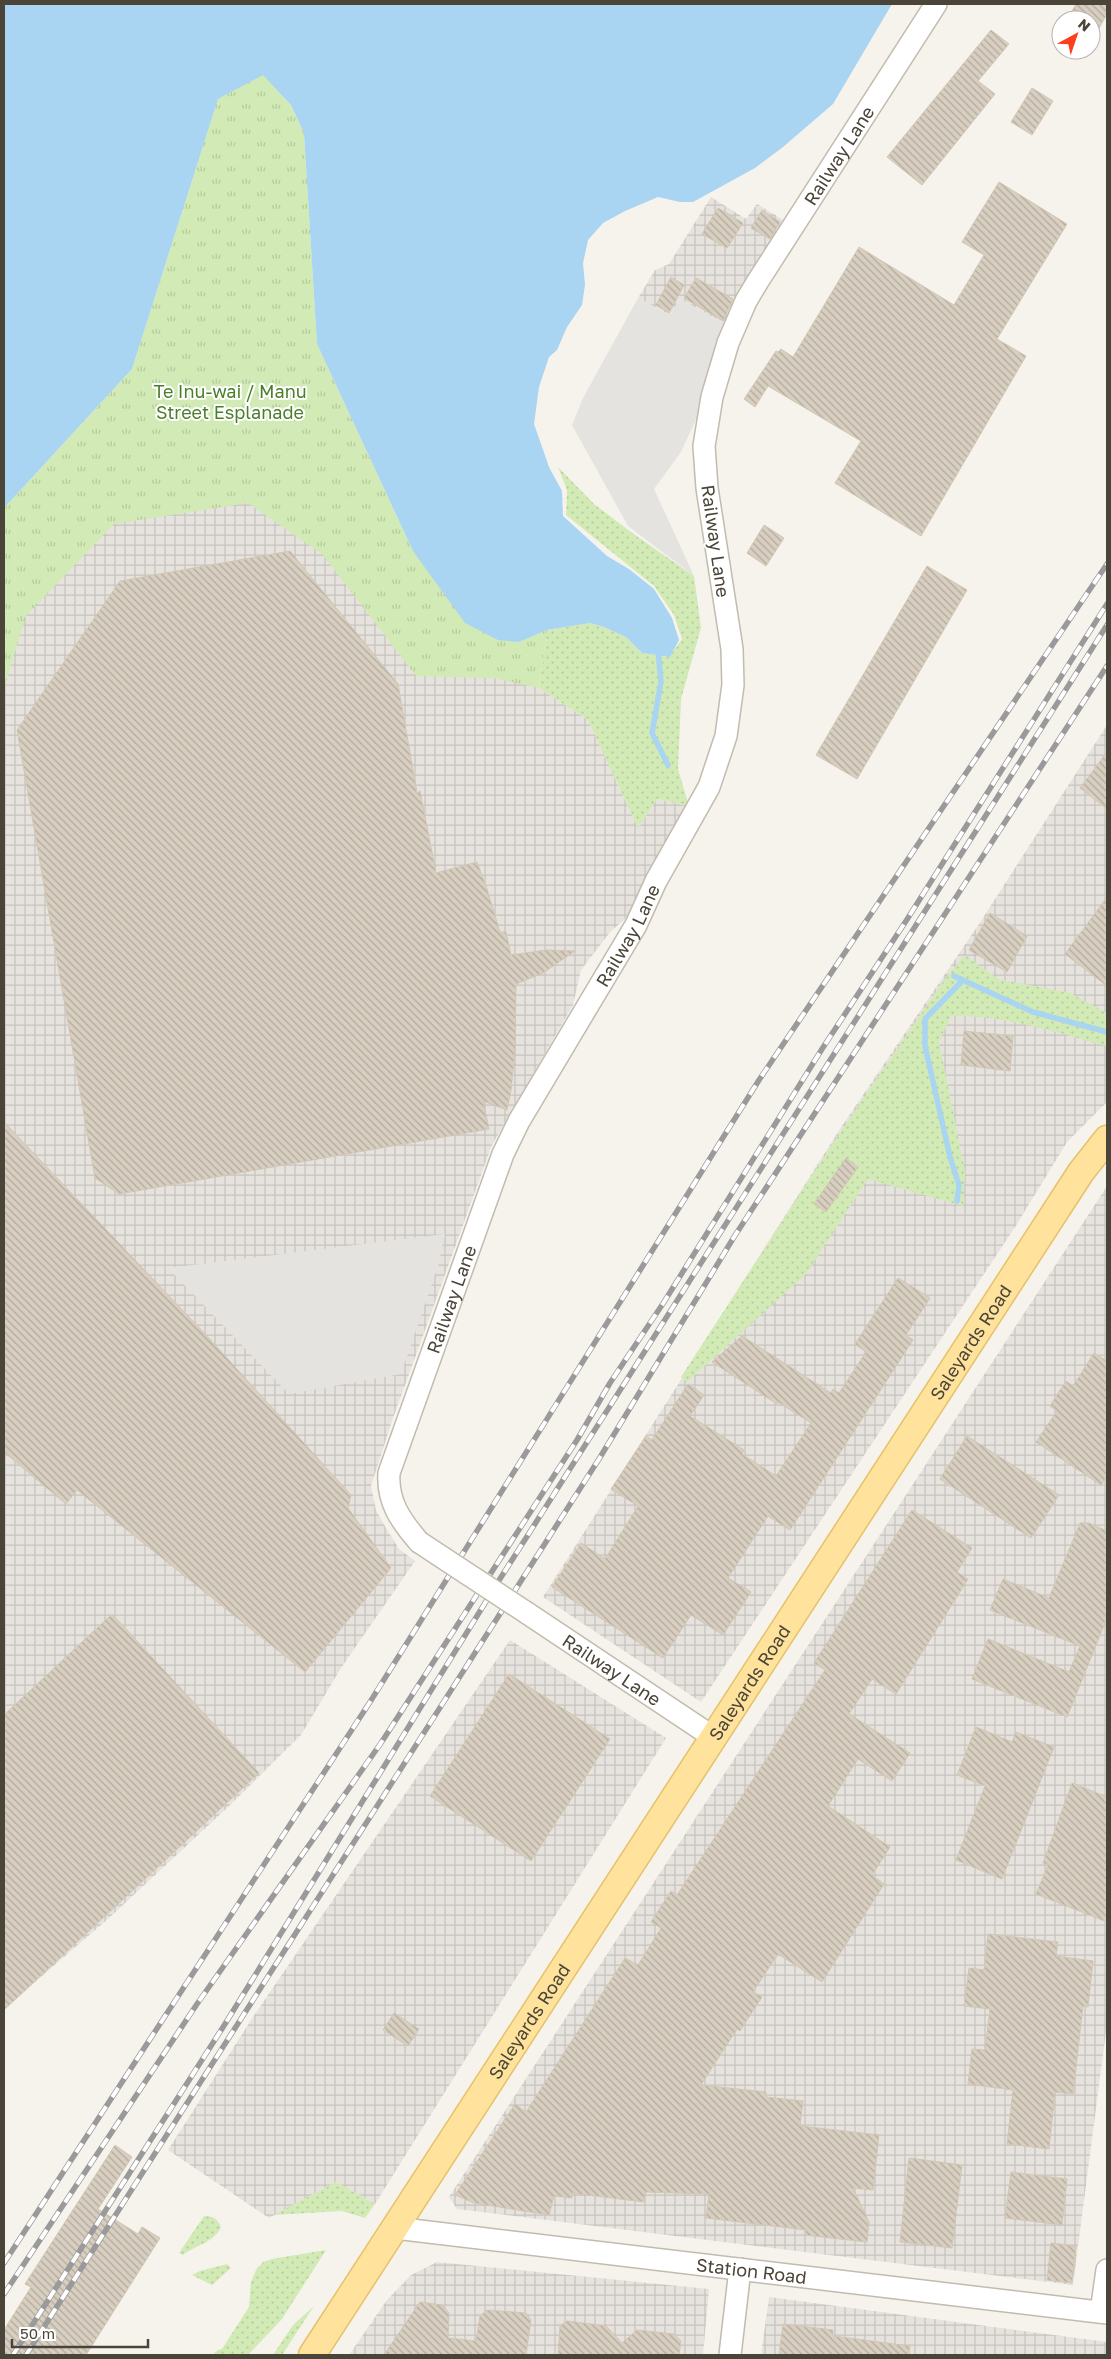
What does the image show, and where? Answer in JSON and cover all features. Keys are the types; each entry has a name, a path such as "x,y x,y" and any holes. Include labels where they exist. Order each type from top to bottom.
{"main road":[{"name":"Saleyards Road","path":"312,2355 1075,1180 1107,1139"}],"street":[{"name":"Railway Lane","path":"714,1737 419,1542 403,1524 394,1508 389,1490 389,1473 503,1154 519,1121 636,925 656,880 709,787 726,736 733,685 732,649 707,488 704,446 712,397 728,343 746,301 758,281 936,4"},
{"name":"Station Road","path":"396,2228 1104,2313"},
{"path":"730,2355 740,2269"},
{"path":"1104,2313 1107,2270"}],"shaded area":[{"path":"711,197 746,219 757,204 787,222 724,323 680,299 670,315 638,298 655,270 669,264"},
{"path":"638,298 670,315 680,299 724,323 697,417 681,452 654,489 694,576 628,526 572,425 583,398"},
{"path":"226,380 534,670 539,688 588,720 638,828 657,799 689,806 641,895 624,920 611,931 581,970 573,1005 492,1145 392,1421 371,1486 376,1510 386,1528 399,1549 415,1561 341,1668 301,1735 227,1808 109,1918 4,2009 4,547"},
{"path":"1107,725 1107,1102 1067,1142 1017,1224 701,1702 543,1597 840,1129 979,924"},
{"path":"1107,1186 1107,2024 1073,2285 457,2209 449,2197"},
{"path":"445,1234 438,1266 401,1374 289,1394 168,1268"},
{"path":"510,1640 666,1738 375,2204 336,2182 269,2218 168,2150 253,2017"},
{"path":"437,2262 709,2289 703,2355 349,2355 387,2300 411,2275"},
{"path":"769,2297 1107,2342 1107,2355 761,2355"}],"green space":[{"name":"Te Inu-wai / Manu Street Esplanade","path":"263,74 291,105 304,133 317,344 413,551 519,642 547,630 539,688 493,678 416,676 322,554 248,503 114,524 26,616 4,688 4,508 132,369 218,99"},
{"path":"558,467 594,504 694,576 701,628 681,699 678,769 689,806 657,799 638,828 588,720 539,688 547,630 590,623 626,637 642,653 669,657 682,639 674,615 654,586 566,515 567,490"},
{"path":"965,955 998,979 1070,993 1107,1013 1107,1046 1010,1021 971,1016 951,1016 939,1042 965,1172 963,1206 868,1179 806,1274 687,1382 681,1377 831,1146 946,977"},
{"path":"336,2182 375,2204 365,2218 342,2211 274,2215"},
{"path":"204,2216 213,2217 217,2220 221,2227 218,2232 210,2240 183,2255 179,2253"},
{"path":"326,2250 282,2319 248,2355 212,2355 222,2349 249,2307 251,2282 256,2270 263,2262"},
{"path":"227,2264 231,2268 212,2285 192,2275 200,2271"},
{"path":"314,2306 282,2355 273,2355 293,2325"}],"water":[{"path":"4,4 892,4 833,104 783,147 755,168 693,202 680,202 658,197 603,223 588,240 583,263 585,285 582,305 567,327 557,350 549,357 539,387 534,424 549,467 562,491 563,516 607,556 629,569 654,589 672,618 679,640 670,657 642,653 626,637 590,623 547,630 519,642 498,640 465,623 413,551 317,344 304,133 291,105 263,75 218,99 132,369 4,508"}],"building":[{"path":"1076,4 1107,4 1107,14 1101,24 1101,10 1073,10"},
{"path":"991,30 1009,44 978,81 995,94 922,185 887,157"},
{"path":"1032,88 1053,101 1032,135 1011,122"},
{"path":"999,182 1067,224 997,339 1026,356 921,536 835,483 861,441 768,386 755,407 744,399 776,351 778,352 781,349 793,357 859,247 954,305 984,255 962,242"},
{"path":"718,208 743,223 727,248 702,234"},
{"path":"762,210 780,222 770,239 751,228"},
{"path":"671,277 684,285 669,313 656,305"},
{"path":"696,278 733,299 723,321 684,298"},
{"path":"764,525 784,538 766,566 747,553"},
{"path":"290,551 398,684 417,793 420,791 436,873 477,862 500,932 506,932 511,955 546,950 575,951 543,973 516,984 515,1052 511,1090 507,1110 483,1101 489,1129 119,1194 95,1178 17,730 120,581"},
{"path":"927,566 967,590 857,779 816,755"},
{"path":"1107,752 1107,809 1080,788"},
{"path":"1107,897 1107,986 1065,954"},
{"path":"990,913 1027,936 1007,972 969,950"},
{"path":"964,1031 1013,1036 1010,1071 961,1065"},
{"path":"4,1122 207,1336 351,1495 348,1508 391,1568 305,1672 77,1490 66,1504 4,1452"},
{"path":"846,1158 858,1167 826,1212 814,1204"},
{"path":"898,1278 930,1298 906,1335 913,1340 790,1530 768,1516 728,1578 751,1592 723,1635 691,1615 663,1658 552,1587 581,1543 605,1559 638,1506 611,1489 646,1436 652,1440 688,1384 704,1395 690,1416 744,1450 742,1454 776,1476 811,1423 778,1402 777,1404 712,1362 742,1336 831,1393 833,1389 839,1393 866,1352 855,1344"},
{"path":"1094,1353 1107,1361 1107,1476 1101,1485 1036,1442 1057,1411 1050,1406 1058,1393 1066,1381 1073,1386"},
{"path":"967,1436 1059,1495 1031,1538 940,1479"},
{"path":"912,1510 972,1548 957,1572 968,1579 896,1694 872,1679 849,1714 910,1753 892,1781 858,1759 828,1806 890,1847 872,1875 884,1884 822,1982 778,1954 753,1992 762,1997 740,2031 737,2029 701,2085 766,2092 766,2097 803,2101 800,2126 879,2135 873,2190 853,2188 869,2222 867,2242 805,2235 806,2230 706,2218 709,2194 645,2192 644,2202 572,2193 572,2198 554,2196 549,2215 474,2203 455,2195 515,2104 526,2112 625,1958 638,1965 661,1928 651,1922 671,1891 677,1895 825,1670 814,1663"},
{"path":"1080,1523 1089,1523 1107,1531 1107,1618 1067,1717 972,1679 988,1639 1069,1672 1080,1646 990,1610 1003,1579 1049,1598"},
{"path":"112,1614 259,1773 4,2010 4,1715"},
{"path":"509,1674 610,1739 531,1861 430,1796"},
{"path":"976,1727 1012,1742 1016,1732 1054,1747 1002,1879 956,1860 985,1786 957,1775"},
{"path":"1072,1783 1107,1797 1107,1922 1036,1894 1048,1865 1043,1863"},
{"path":"988,1934 1058,1942 1056,1956 1093,1961 1088,2007 1083,2006 1073,2094 1055,2092 1049,2149 1007,2144 1013,2090 968,2084 972,2049 985,2050 990,2009 964,2006 969,1968 984,1970"},
{"path":"394,2013 419,2029 408,2046 383,2030"},
{"path":"115,2145 132,2157 98,2209 138,2234 142,2227 160,2238 86,2355 4,2355 4,2330 31,2287 25,2284"},
{"path":"909,2158 962,2165 952,2248 900,2242"},
{"path":"1011,2172 1067,2179 1062,2225 1005,2218"},
{"path":"1051,2243 1076,2246 1072,2283 1047,2280"},
{"path":"420,2302 442,2305 449,2313 448,2338 476,2341 480,2316 487,2310 526,2313 531,2320 526,2355 384,2355"},
{"path":"567,2321 606,2326 622,2343 637,2330 674,2334 681,2341 679,2355 558,2355 560,2326"},
{"path":"783,2324 833,2330 833,2336 910,2346 909,2355 779,2355"}],"waterway":[{"path":"658,649 661,682 652,733 668,765"},
{"path":"954,976 1033,1012 1107,1032"},
{"path":"957,1201 959,1185 950,1157 925,1046 925,1019 962,981"}],"railway":[{"path":"4,2263 370,1702 759,1080 1107,564"},
{"path":"4,2294 197,2004 381,1743 577,1440 610,1383 664,1302 822,1049 906,921 1107,604"},
{"path":"13,2355 225,2024 498,1582 1107,625"},
{"path":"26,2355 599,1459 734,1237 1107,666"}]}
